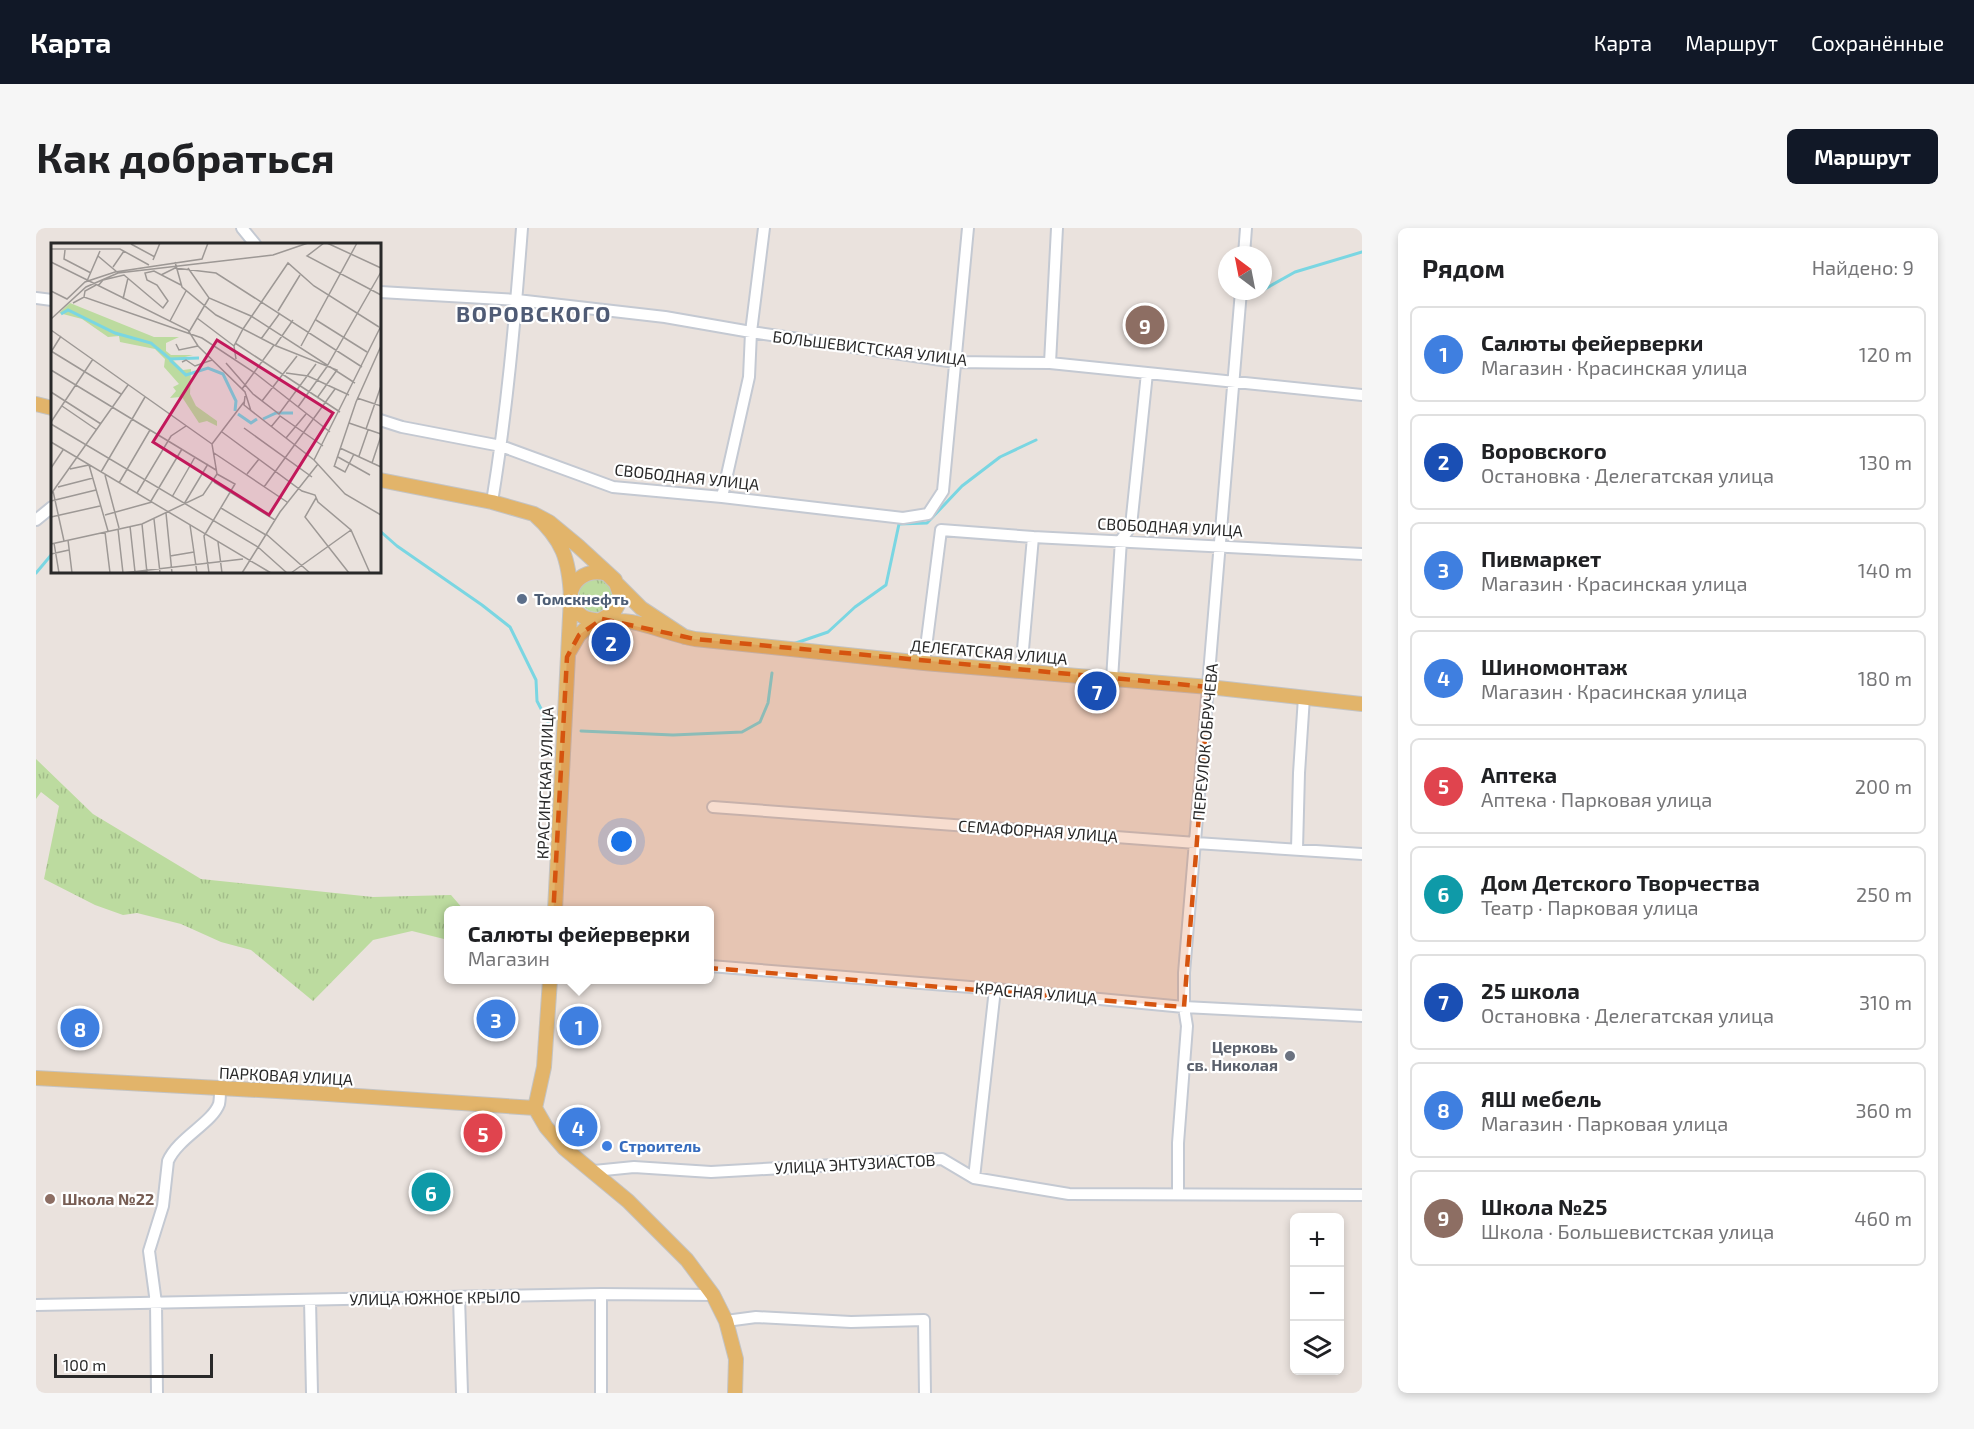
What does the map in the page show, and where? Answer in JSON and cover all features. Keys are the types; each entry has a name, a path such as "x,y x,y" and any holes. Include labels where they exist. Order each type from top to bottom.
{"main road":[{"path":"36,404 51,408"},
{"path":"381,480 492,502 534,514"},
{"name":"ДЕЛЕГАТСКАЯ УЛИЦА","path":"534,514 549,522 578,546 641,608 685,637"},
{"name":"КРАСИНСКАЯ УЛИЦА","path":"534,514 547,525 563,548 570,572 571,597 555,906"},
{"path":"567,657 579,635 593,623 602,619 614,612 620,602 619,589 615,580 601,572 588,572 574,584 572,604 579,614 590,620 602,619"},
{"name":"ДЕЛЕГАТСКАЯ УЛИЦА","path":"602,619 632,622 685,637 924,663 1209,687 1362,704"},
{"path":"550,984 544,1067 535,1108 546,1127 564,1148 628,1201 687,1260 713,1295 726,1321 736,1359 735,1393"},
{"name":"ПАРКОВАЯ УЛИЦА","path":"36,1078 535,1108"}],"street":[{"path":"242,228 254,243"},
{"path":"492,502 501,446 517,300 522,228"},
{"path":"722,497 748,377 751,332 764,228"},
{"path":"955,362 968,228"},
{"path":"1050,363 1057,228"},
{"path":"1245,246 1246,228"},
{"name":"БОЛЬШЕВИСТСКАЯ УЛИЦА","path":"381,292 517,300 665,317 955,362 1050,363 1362,395"},
{"path":"36,298 51,300"},
{"name":"ПЕРЕУЛОК ОБРУЧЕВА","path":"1178,1193 1178,1143 1187,1026 1184,1007 1184,973 1240,300"},
{"name":"СВОБОДНАЯ УЛИЦА","path":"381,420 402,427 501,446 613,487 903,518 928,514 943,491 955,362"},
{"path":"1112,679 1121,540 1131,526 1147,373"},
{"path":"36,520 51,508"},
{"name":"СВОБОДНАЯ УЛИЦА","path":"924,663 941,530 1362,554"},
{"path":"1021,672 1033,537"},
{"path":"1297,849 1304,697"},
{"name":"СЕМАФОРНАЯ УЛИЦА","path":"713,807 1362,854"},
{"name":"КРАСНАЯ УЛИЦА","path":"714,966 1184,1007 1362,1016"},
{"path":"974,1178 995,989"},
{"path":"157,1393 156,1303 149,1251 163,1206 170,1156 212,1115 219,1104 220,1089"},
{"name":"УЛИЦА ЭНТУЗИАСТОВ","path":"594,1171 634,1167 711,1172 942,1159 974,1178 1069,1194 1362,1195"},
{"path":"601,1294 601,1393"},
{"name":"УЛИЦА ЮЖНОЕ КРЫЛО","path":"36,1305 601,1294 713,1295"},
{"path":"459,1297 462,1393"},
{"path":"310,1300 312,1393"},
{"path":"726,1321 756,1317 851,1322 924,1320 925,1393"}],"highlighted area":[{"path":"602,619 695,639 1209,687 1184,1007 551,955 567,657 579,635"}],"green space":[{"path":"596,578 608,583 613,595 608,607 596,612 584,607 579,595 584,583"},
{"path":"36,759 93,814 201,879 373,897 451,895 461,906 444,906 444,939 412,931 373,940 313,1001 251,950 221,942 181,924 137,913 123,915 95,905 44,879 59,806 41,792 36,799"}],"waterway":[{"path":"1272,285 1295,272 1362,252"},
{"path":"793,644 828,632 855,607 886,585 899,524 927,523 962,486 1000,457 1036,440"},
{"path":"381,532 397,546 510,627 536,680 537,701 551,728"},
{"path":"36,573 51,555"},
{"path":"581,731 673,735 742,732 760,722 768,703 772,673"}],"place":[{"name":"Школа №25","path":"1145,325"},
{"name":"Томскнефть","path":"522,599"},
{"name":"Воровского","path":"611,642"},
{"name":"25 школа","path":"1097,691"},
{"name":"Пивмаркет","path":"496,1019"},
{"name":"Салюты фейерверки","path":"579,1026"},
{"name":"ЯШ мебель","path":"80,1028"},
{"name":"Церковь св. Николая","path":"1290,1056"},
{"name":"Шиномонтаж","path":"578,1127"},
{"name":"Аптека","path":"483,1133"},
{"name":"Строитель","path":"607,1146"},
{"name":"Дом Детского Творчества","path":"431,1192"},
{"name":"Школа №22","path":"50,1199"}],"district":[{"name":"ВОРОВСКОГО","path":"534,314"}]}
